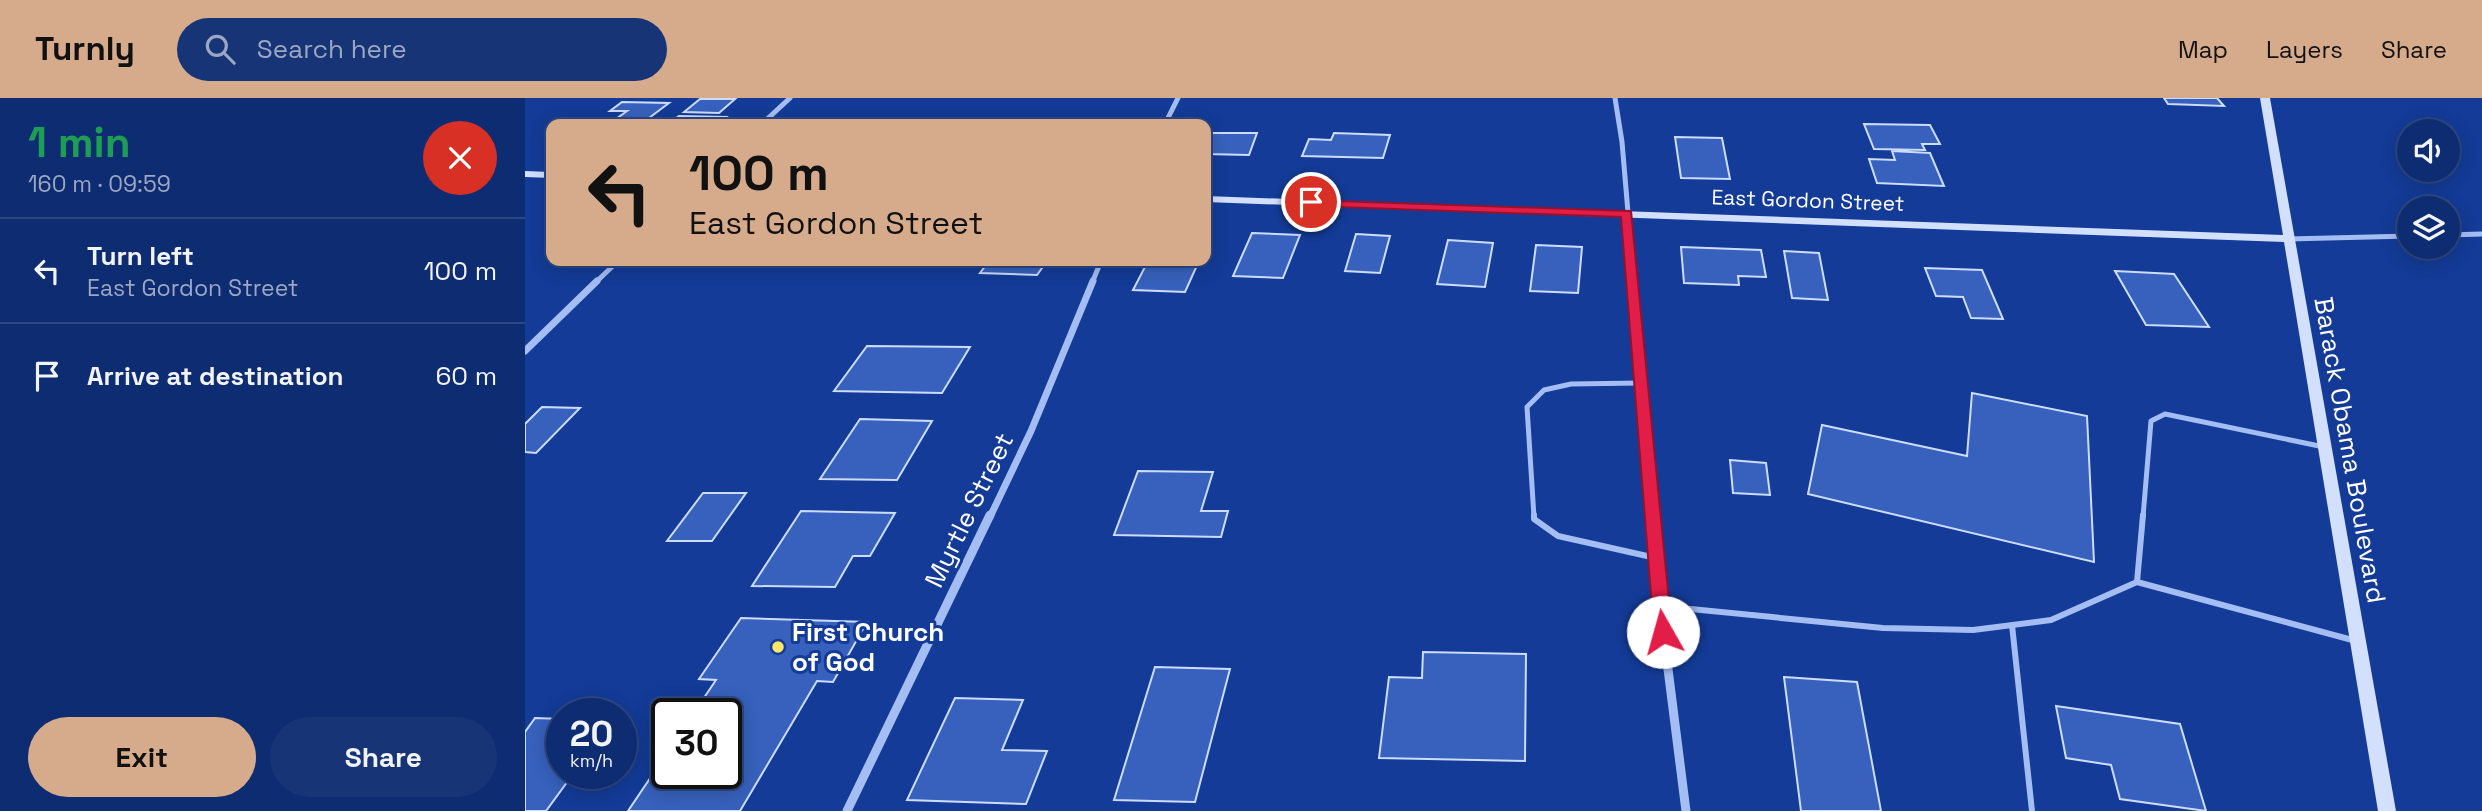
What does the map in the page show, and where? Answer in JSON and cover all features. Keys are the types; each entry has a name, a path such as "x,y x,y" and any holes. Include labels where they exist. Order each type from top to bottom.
{"street":[{"path":"767,119 790,98"},
{"path":"1168,119 1178,98"},
{"path":"1615,98 1622,142 1660,606 1686,811"},
{"name":"Barack Obama Boulevard","path":"2266,98 2387,811"},
{"path":"525,174 546,175"},
{"name":"East Gordon Street","path":"1211,199 2288,239 2397,236"},
{"path":"2460,235 2482,234"},
{"path":"525,351 613,266"},
{"name":"Myrtle Street","path":"847,811 1031,431 1065,355 1099,266"}],"lane":[{"path":"1640,383 1571,384 1544,390 1527,407 1534,519 1558,536 1656,558"},
{"path":"2137,582 2151,421 2165,414 2324,447"},
{"path":"1660,606 1883,628 1973,630 2050,620 2137,582 2358,642"},
{"path":"2012,625 2032,811"}],"building":[{"path":"2164,98 2217,98 2224,106 2168,104"},
{"path":"700,99 735,99 719,113 684,112"},
{"path":"622,102 669,103 648,119 616,119 627,111 610,111"},
{"path":"679,116 726,117 723,119 675,119"},
{"path":"1864,124 1930,125 1940,144 1922,144 1925,150 1874,149"},
{"path":"1211,133 1257,133 1249,155 1211,154"},
{"path":"1334,133 1390,135 1383,158 1302,156 1309,139 1331,140"},
{"path":"1675,137 1722,138 1730,179 1681,178"},
{"path":"1892,151 1930,153 1944,186 1877,183 1869,159 1895,160"},
{"path":"1252,233 1300,235 1283,278 1233,276"},
{"path":"1356,234 1390,236 1380,273 1345,271"},
{"path":"1448,240 1493,243 1485,287 1437,284"},
{"path":"1536,245 1582,247 1578,293 1530,291"},
{"path":"1681,247 1761,250 1766,277 1738,276 1739,285 1684,283"},
{"path":"1784,251 1819,253 1828,300 1792,298"},
{"path":"985,266 1043,266 1037,275 980,273"},
{"path":"1145,266 1197,266 1185,292 1133,290"},
{"path":"1925,268 1982,270 2003,319 1971,318 1963,297 1936,296"},
{"path":"2115,271 2174,274 2209,327 2146,325"},
{"path":"867,346 970,347 942,393 834,391"},
{"path":"1972,393 2087,416 2094,562 1808,494 1822,425 1967,456"},
{"path":"542,407 580,408 536,453 525,452 525,424"},
{"path":"860,419 932,421 897,480 820,479"},
{"path":"1730,460 1766,463 1770,495 1733,493"},
{"path":"1138,471 1213,472 1201,511 1228,511 1221,537 1114,535"},
{"path":"703,493 746,493 712,541 667,541"},
{"path":"801,511 895,513 870,556 853,556 835,587 752,586"},
{"path":"741,618 867,622 833,682 817,681 740,811 628,811 651,777 651,789 742,789 742,698 704,698 716,680 699,679"},
{"path":"1423,652 1526,654 1525,761 1379,758 1389,677 1422,678"},
{"path":"1155,667 1230,669 1195,802 1114,800"},
{"path":"1784,677 1857,682 1881,811 1801,811"},
{"path":"955,698 1023,700 1002,750 1047,751 1026,804 907,800"},
{"path":"2056,706 2180,724 2206,811 2120,799 2111,765 2066,758"},
{"path":"535,718 546,718 546,789 562,789 546,811 525,811 525,732"}],"place":[{"name":"First Church of God","path":"778,647"}],"route":[{"path":"1311,202 1626,213 1663,632"}]}
